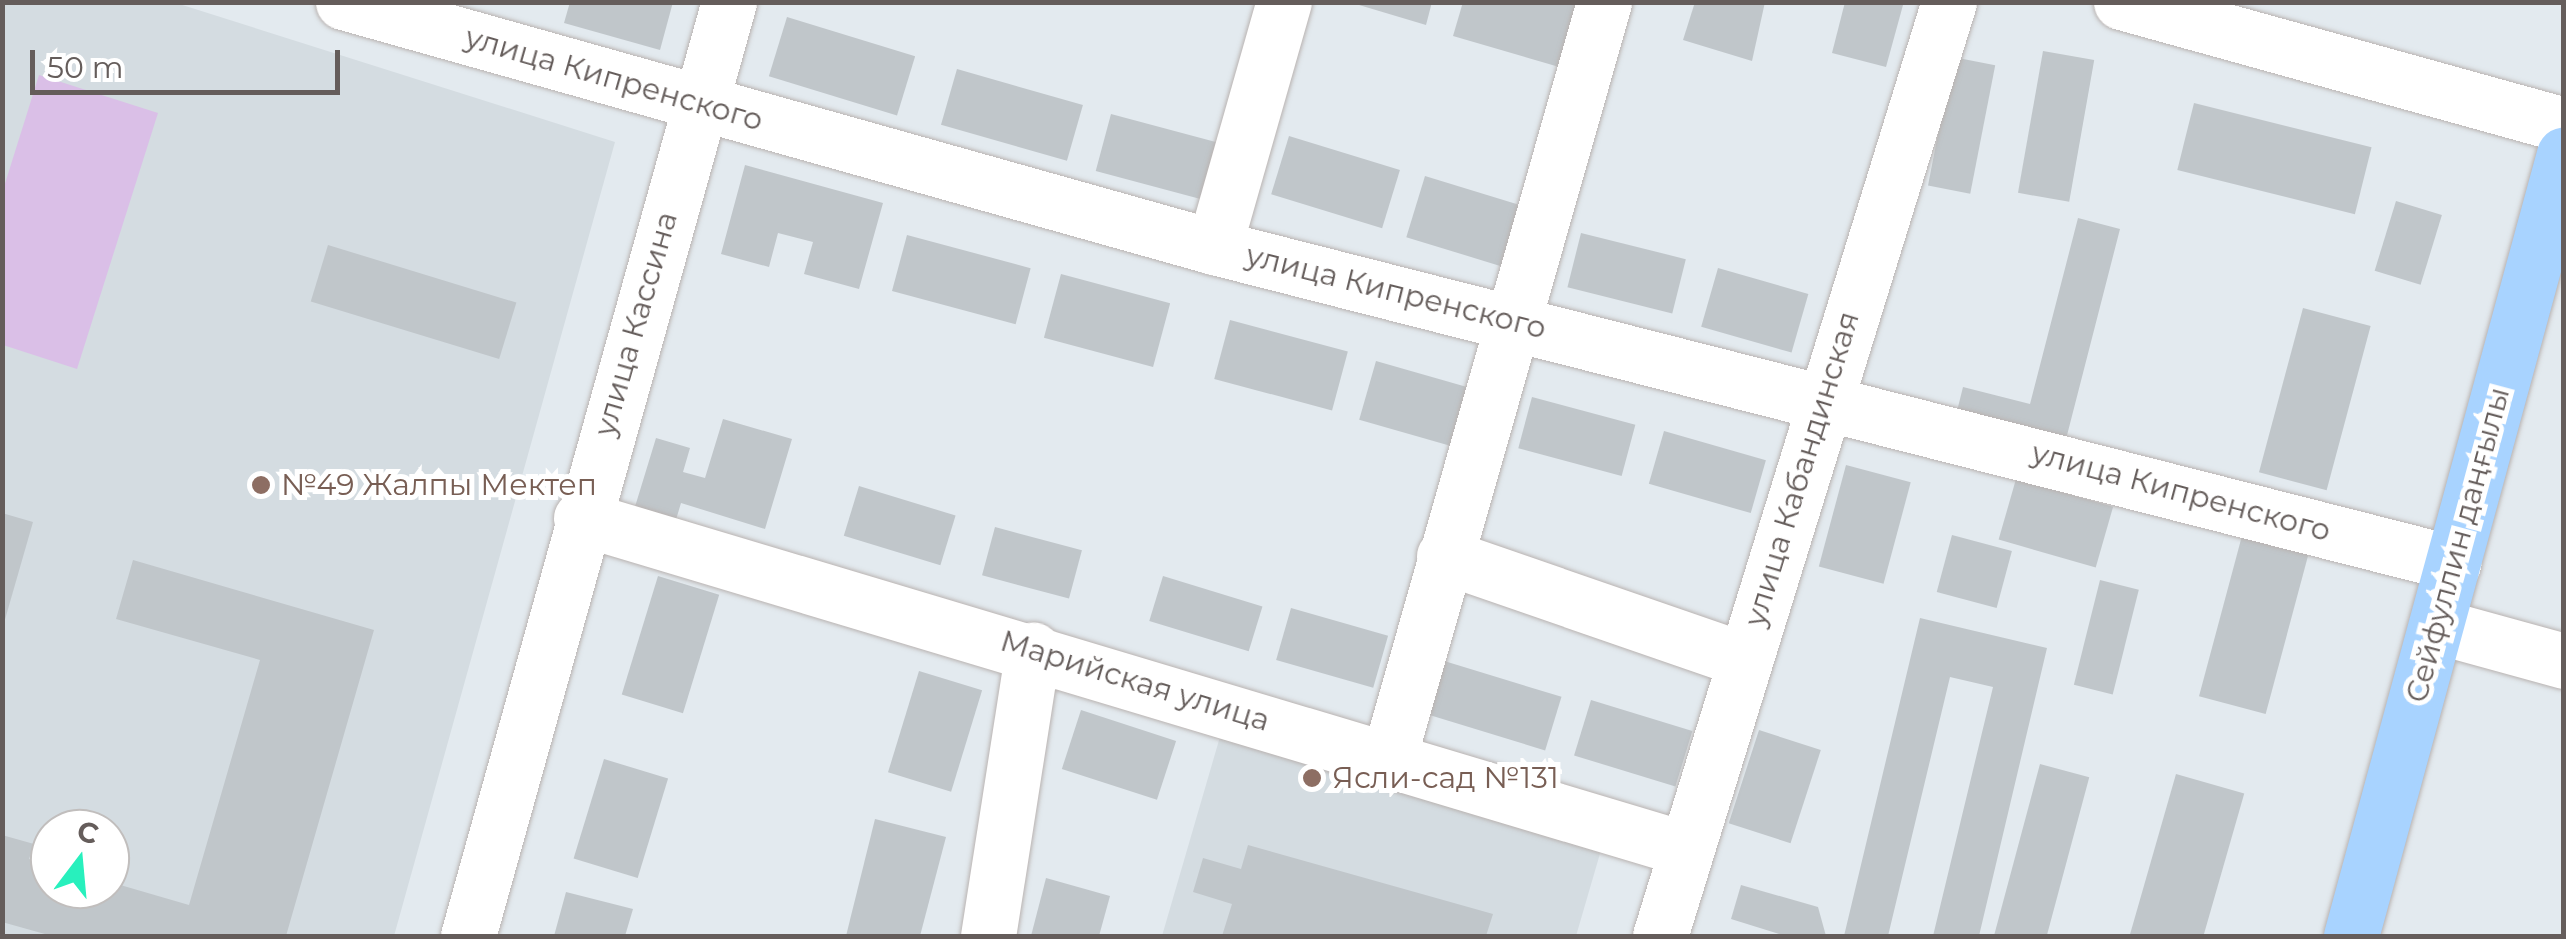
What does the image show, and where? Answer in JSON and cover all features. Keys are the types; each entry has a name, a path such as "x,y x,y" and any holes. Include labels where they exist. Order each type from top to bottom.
{"main road":[{"name":"Сейфуллин даңғылы","path":"2351,936 2564,154"}],"street":[{"name":"улица Кипренского","path":"343,2 1214,247 2454,563"},
{"name":"улица Кассина","path":"468,936 581,518 729,2"},
{"path":"1214,247 1284,2"},
{"path":"1389,757 1604,2"},
{"name":"улица Кабандинская","path":"1660,936 1742,659 1949,2"},
{"path":"2121,2 2564,124"},
{"name":"Марийская улица","path":"581,518 1033,650 1686,849"},
{"path":"1444,556 1742,659"},
{"path":"2437,626 2564,661"},
{"path":"988,936 1033,650"}],"shaded area":[{"name":"№49 Жалпы Мектеп","path":"3,3 176,3 615,142 394,936 3,936"},
{"path":"39,75 158,113 77,369 3,345 3,190"},
{"name":"Ясли-сад №131","path":"1224,723 1606,833 1576,936 1162,936"}],"building":[{"path":"570,2 673,2 660,50 564,23"},
{"path":"1349,2 1432,2 1426,25"},
{"path":"1463,2 1585,2 1566,69 1453,36"},
{"path":"1695,2 1765,2 1752,61 1683,40"},
{"path":"1845,2 1903,5 1886,67 1832,53"},
{"path":"787,17 915,56 897,115 769,76"},
{"path":"2043,51 2094,60 2069,202 2018,193"},
{"path":"1953,57 1995,65 1970,194 1928,186"},
{"path":"957,69 1083,105 1067,161 941,125"},
{"path":"2194,103 2372,147 2355,214 2177,170"},
{"path":"1111,114 1227,145 1212,202 1096,171"},
{"path":"1289,136 1400,170 1382,228 1271,194"},
{"path":"745,165 883,203 859,289 804,274 813,242 778,233 769,267 721,254"},
{"path":"1425,176 1525,207 1507,268 1406,237"},
{"path":"2396,201 2442,215 2421,285 2375,271"},
{"path":"2078,218 2120,229 2064,447 1955,419 1963,387 2030,404"},
{"path":"1581,233 1686,259 1672,313 1567,287"},
{"path":"907,235 1031,268 1016,324 892,291"},
{"path":"328,245 516,303 499,359 311,301"},
{"path":"1718,268 1808,294 1792,353 1701,327"},
{"path":"1061,274 1170,303 1153,367 1044,338"},
{"path":"2303,308 2371,326 2327,490 2259,472"},
{"path":"1230,320 1348,352 1332,410 1214,379"},
{"path":"1376,361 1472,389 1455,447 1359,420"},
{"path":"1532,397 1635,425 1622,476 1518,448"},
{"path":"723,419 792,439 765,529 681,503 675,523 634,510 656,438 690,448 683,472 705,478"},
{"path":"1664,431 1766,460 1751,513 1649,484"},
{"path":"1846,465 1911,482 1884,584 1819,566"},
{"path":"2016,479 2113,507 2096,567 1999,540"},
{"path":"859,486 956,516 940,565 844,536"},
{"path":"2,513 33,522 4,623 2,622"},
{"path":"995,527 1082,550 1069,599 982,575"},
{"path":"2243,532 2310,550 2266,714 2199,696"},
{"path":"1952,535 2012,551 1997,608 1937,592"},
{"path":"133,560 374,630 286,936 52,936 2,922 2,835 30,843 30,909 130,909 130,888 189,905 260,660 116,619"},
{"path":"658,576 719,595 683,713 622,695"},
{"path":"1163,576 1262,606 1249,651 1149,621"},
{"path":"2100,580 2139,590 2113,694 2074,685"},
{"path":"1291,608 1388,636 1373,688 1276,660"},
{"path":"1920,618 2047,648 1979,936 1933,936 1993,687 1950,677 1888,936 1844,936"},
{"path":"1441,660 1561,697 1545,750 1425,714"},
{"path":"919,671 982,690 951,792 888,772"},
{"path":"1591,700 1692,731 1675,786 1574,755"},
{"path":"1081,710 1176,741 1157,800 1062,769"},
{"path":"1759,730 1821,750 1791,843 1729,823"},
{"path":"604,759 668,779 638,878 574,858"},
{"path":"2040,764 2089,777 2047,936 1994,936"},
{"path":"2176,774 2244,794 2203,936 2130,935"},
{"path":"875,819 946,837 920,936 846,936"},
{"path":"1248,845 1493,914 1486,936 1222,936 1232,904 1193,892 1203,858 1241,869"},
{"path":"1046,878 1110,896 1099,936 1031,936"},
{"path":"1741,885 1818,907 1826,936 1786,936 1731,919"},
{"path":"566,892 633,909 625,936 554,936"}],"place":[{"name":"№49 Жалпы Мектеп","path":"261,485"},
{"name":"Ясли-сад №131","path":"1312,778"}]}
